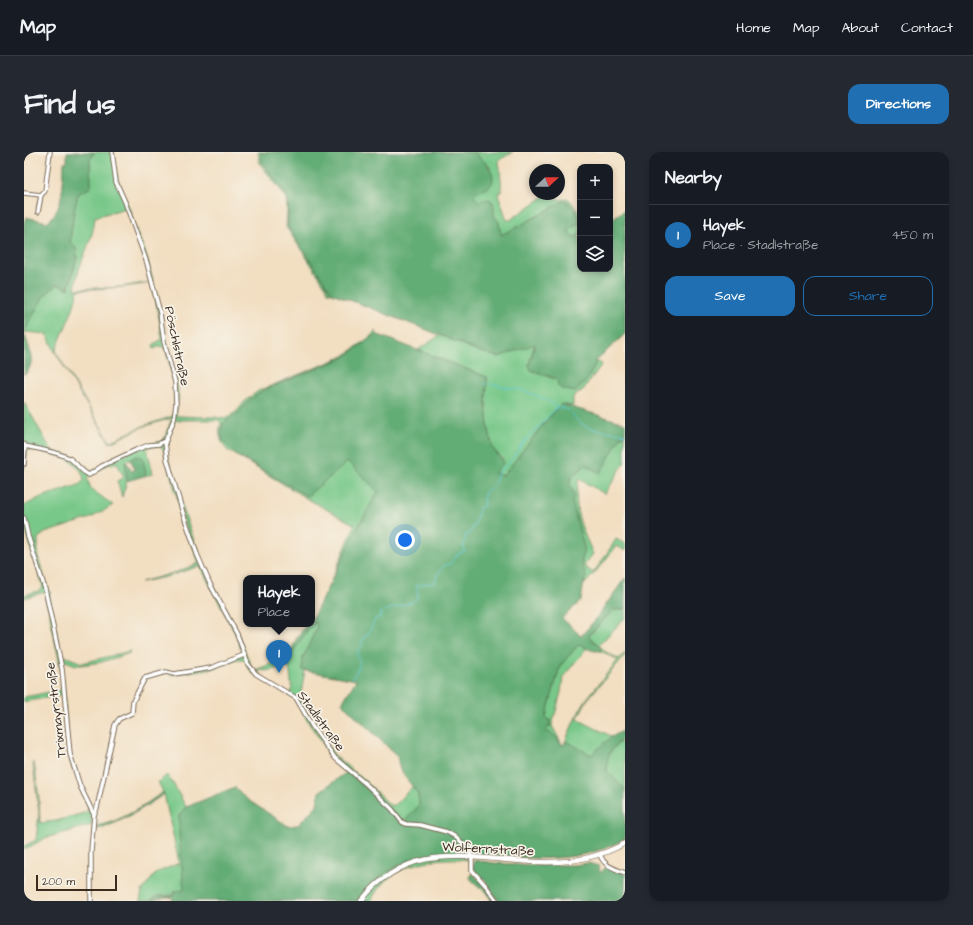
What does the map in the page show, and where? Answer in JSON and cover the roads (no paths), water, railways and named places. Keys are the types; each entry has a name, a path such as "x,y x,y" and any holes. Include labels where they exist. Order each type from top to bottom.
{"main road":[{"name":"Wolfernstraße","path":"361,901 384,878 400,868 439,857 472,857 541,862 574,860 600,855 625,844"}],"street":[{"path":"24,193 43,194 46,189 50,152"},
{"name":"Pöschlstraße","path":"112,152 116,182 129,210 147,263 160,313 164,342 175,382 177,397 175,411 166,440"},
{"path":"38,212 40,194"},
{"path":"24,464 25,445 65,456 74,462 84,473 89,475 102,466 144,446 159,444 166,440"},
{"name":"Stadlstraße","path":"166,440 165,448 181,506 197,554 210,584 235,630 244,655 253,672 296,698 312,726 335,758 371,788 392,809 402,822 406,824 420,825 451,834 466,846 472,857"},
{"path":"159,444 165,448"},
{"name":"Trixmayrstraße","path":"24,518 28,536 45,589 60,660 63,676 70,754 80,786 94,815"},
{"path":"91,901 91,851 94,815 98,808 116,725 119,719 132,713 133,701 145,678 166,672 174,674 211,668 244,655"},
{"path":"600,855 607,865 625,873"},
{"path":"472,857 472,870 497,901"}],"waterway":[{"path":"490,384 522,390 545,399 557,407"},
{"path":"352,678 357,672 359,666 357,652 361,647 364,637 368,634 376,618 380,618 381,612 415,600 417,598 416,586 435,582 437,575 445,565 450,564 457,555 465,551 463,545 465,543 465,535 469,535 474,526 480,507 484,506 483,498 487,489 491,490 493,488 499,471 510,462 523,443 557,407 564,408 569,411"},
{"path":"572,413 577,420 589,428 625,434"}],"place":[{"name":"Hayek","path":"279,673"}]}
